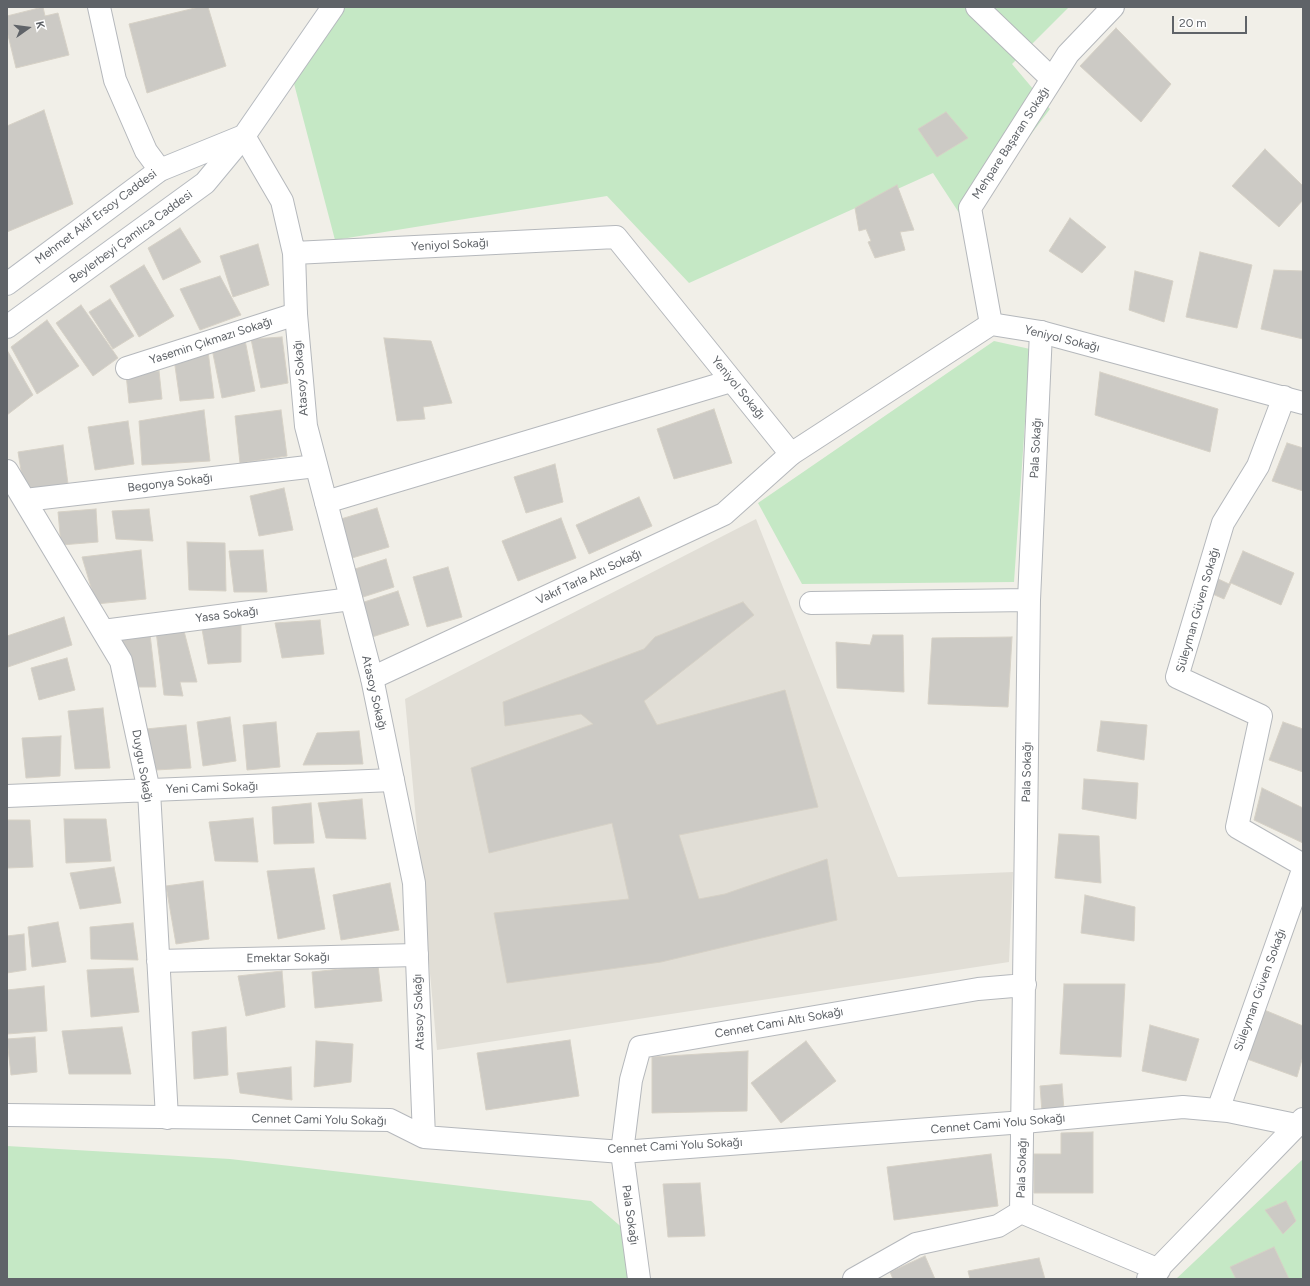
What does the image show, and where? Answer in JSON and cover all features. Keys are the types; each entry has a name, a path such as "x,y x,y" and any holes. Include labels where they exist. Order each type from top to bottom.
{"street":[{"path":"99,7 115,80 146,151 160,170"},
{"path":"294,253 282,201 244,136 333,7"},
{"path":"977,7 1052,79"},
{"name":"Mehpare Başaran Sokağı","path":"991,324 970,208 1068,54 1113,7"},
{"name":"Mehmet Akif Ersoy Caddesi","path":"7,284 160,170 244,136"},
{"name":"Beylerbeyi Çamlıca Caddesi","path":"7,327 205,183 244,136"},
{"name":"Yeniyol Sokağı","path":"294,253 616,237 791,454"},
{"name":"Atasoy Sokağı","path":"294,253 296,314 306,426 372,678 414,883 424,1137"},
{"name":"Yasemin Çıkmazı Sokağı","path":"127,368 296,314"},
{"path":"791,454 991,324"},
{"name":"Yeniyol Sokağı","path":"991,324 1041,332 1294,400"},
{"name":"Pala Sokağı","path":"1021,1212 1024,1122 1024,985 1029,600 1041,332"},
{"path":"326,502 731,381"},
{"name":"Süleyman Güven Sokağı","path":"1294,400 1258,466 1223,523 1177,677 1261,716 1237,827 1303,865"},
{"name":"Vakıf Tarla Altı Sokağı","path":"372,678 724,514 791,454"},
{"name":"Begonya Sokağı","path":"25,500 316,466"},
{"name":"Duygu Sokağı","path":"7,471 121,660 149,791 167,1118"},
{"name":"Yasa Sokağı","path":"103,631 351,598"},
{"path":"810,603 1029,600"},
{"name":"Yeni Cami Sokağı","path":"7,796 393,780"},
{"name":"Süleyman Güven Sokağı","path":"1218,1110 1303,870"},
{"name":"Emektar Sokağı","path":"158,961 417,954"},
{"name":"Cennet Cami Altı Sokağı","path":"622,1152 631,1080 640,1047 978,989 1024,985"},
{"name":"Cennet Cami Yolu Sokağı","path":"7,1115 390,1120 424,1137 622,1152 1024,1122 1183,1107 1228,1111 1299,1122"},
{"path":"1154,1274 1299,1122"},
{"name":"Pala Sokağı","path":"622,1152 639,1279"},
{"name":"Pala Sokağı","path":"1021,1212 1154,1274"},
{"name":"Pala Sokağı","path":"854,1279 916,1244 998,1226 1021,1212"}],"shaded area":[{"path":"756,519 898,877 1013,872 1009,962 437,1050 405,699"}],"green space":[{"path":"340,7 1069,7 1012,64 1050,109 965,222 933,173 689,283 607,196 335,240 292,76"},
{"path":"994,341 1030,349 1014,582 802,584 758,503"},
{"path":"7,1146 230,1159 591,1201 625,1230 628,1279 7,1279"},
{"path":"1303,1159 1303,1279 1176,1279"}],"building":[{"path":"43,7 45,16 58,13 69,55 16,68 7,31 7,16"},
{"path":"199,7 208,7 226,66 147,93 129,24"},
{"path":"1116,28 1171,84 1141,122 1080,66"},
{"path":"44,110 73,204 7,232 7,126"},
{"path":"946,112 968,138 937,157 918,129"},
{"path":"1265,149 1303,186 1303,200 1279,227 1232,186"},
{"path":"897,185 914,230 900,232 905,250 875,258 868,242 871,241 866,229 859,231 855,208"},
{"path":"1070,218 1106,247 1082,273 1049,251"},
{"path":"180,228 201,262 163,280 148,248"},
{"path":"258,244 269,285 233,297 220,256"},
{"path":"1200,252 1252,265 1237,328 1186,317"},
{"path":"144,265 174,316 139,337 110,286"},
{"path":"1274,270 1303,271 1303,339 1261,329"},
{"path":"1135,271 1173,281 1164,322 1129,310"},
{"path":"220,276 241,315 200,330 180,289"},
{"path":"110,299 134,336 113,349 89,312"},
{"path":"81,305 118,358 93,376 56,323"},
{"path":"47,320 79,366 37,394 11,347"},
{"path":"282,337 288,383 261,388 251,339"},
{"path":"384,338 431,341 452,403 423,407 425,419 397,421"},
{"path":"245,340 255,391 222,398 212,349"},
{"path":"7,350 33,395 7,415"},
{"path":"208,351 214,398 180,401 174,359"},
{"path":"159,371 162,399 129,403 126,374"},
{"path":"1100,372 1218,409 1210,452 1095,415"},
{"path":"714,409 732,463 674,479 657,429"},
{"path":"204,410 210,461 142,465 139,421"},
{"path":"281,410 287,456 240,463 235,416"},
{"path":"128,421 134,464 95,470 88,427"},
{"path":"1287,443 1303,448 1303,491 1272,481"},
{"path":"63,445 68,484 24,489 18,452"},
{"path":"555,464 563,502 526,513 514,477"},
{"path":"284,488 293,530 259,536 250,496"},
{"path":"639,497 652,526 589,554 576,525"},
{"path":"377,508 389,547 352,558 341,519"},
{"path":"96,509 98,542 61,545 58,512"},
{"path":"149,509 153,541 116,539 112,511"},
{"path":"561,518 576,558 518,581 502,541"},
{"path":"187,542 225,543 226,591 189,590"},
{"path":"141,550 146,599 96,604 82,557"},
{"path":"263,550 267,592 234,592 229,551"},
{"path":"1243,551 1294,573 1281,605 1231,583 1224,599 1208,592 1214,577 1229,584"},
{"path":"386,559 394,587 360,598 352,570"},
{"path":"448,567 462,617 427,627 413,577"},
{"path":"398,591 409,625 369,638 358,604"},
{"path":"743,602 754,615 644,701 657,725 785,690 818,807 679,835 699,899 725,894 827,859 837,920 661,962 507,983 494,913 629,899 612,823 489,853 471,768 593,724 581,714 505,726 503,702 644,649 655,637"},
{"path":"64,617 72,645 8,667 7,636"},
{"path":"320,620 324,654 282,658 275,623"},
{"path":"241,621 241,662 208,664 201,623"},
{"path":"183,627 197,682 180,682 183,696 164,695 156,631"},
{"path":"150,634 156,687 136,687 115,637"},
{"path":"873,635 903,635 904,692 837,688 836,642 870,645"},
{"path":"1012,637 1008,707 928,704 932,638"},
{"path":"67,658 75,690 39,700 31,668"},
{"path":"103,708 110,768 75,769 68,711"},
{"path":"230,717 236,761 203,766 197,722"},
{"path":"1101,721 1147,725 1144,760 1097,751"},
{"path":"276,722 280,767 247,770 243,725"},
{"path":"1283,722 1303,729 1303,772 1269,760"},
{"path":"186,725 191,768 156,770 146,729"},
{"path":"359,731 363,764 303,765 317,733"},
{"path":"61,736 60,776 26,778 22,738"},
{"path":"1084,779 1138,783 1136,819 1082,809"},
{"path":"1262,788 1303,808 1303,843 1254,820"},
{"path":"362,799 366,839 326,838 318,803"},
{"path":"311,803 314,843 274,844 272,807"},
{"path":"253,818 258,862 215,861 209,822"},
{"path":"64,819 106,819 111,861 66,863"},
{"path":"7,820 30,820 33,867 7,868"},
{"path":"1059,834 1099,836 1101,883 1055,878"},
{"path":"114,867 121,903 80,909 70,873"},
{"path":"314,868 325,929 278,939 267,871"},
{"path":"203,881 209,939 176,944 166,886"},
{"path":"390,883 399,930 341,940 333,895"},
{"path":"1085,895 1135,907 1134,941 1081,933"},
{"path":"58,922 66,962 32,967 28,927"},
{"path":"133,923 138,960 91,959 90,927"},
{"path":"24,934 26,970 7,973 7,936"},
{"path":"378,965 382,1001 315,1008 312,972"},
{"path":"133,968 139,1012 91,1017 87,970"},
{"path":"282,971 285,1007 246,1016 238,976"},
{"path":"1064,984 1125,984 1121,1057 1060,1054"},
{"path":"44,986 47,1031 7,1034 7,990"},
{"path":"1262,1009 1303,1026 1303,1056 1297,1077 1247,1059"},
{"path":"1150,1025 1199,1039 1186,1081 1142,1071"},
{"path":"122,1027 131,1074 69,1074 62,1031"},
{"path":"226,1027 228,1075 194,1079 192,1032"},
{"path":"35,1037 37,1072 11,1075 7,1039"},
{"path":"570,1040 579,1096 486,1110 477,1053"},
{"path":"316,1041 353,1044 351,1082 314,1087"},
{"path":"806,1041 836,1081 781,1123 751,1083"},
{"path":"748,1051 747,1111 652,1113 652,1057"},
{"path":"291,1067 292,1100 240,1093 237,1073"},
{"path":"1062,1084 1064,1110 1042,1112 1040,1086"},
{"path":"1093,1132 1093,1193 1034,1193 1034,1154 1061,1154 1061,1133"},
{"path":"991,1154 998,1206 894,1220 887,1167"},
{"path":"700,1183 705,1236 668,1237 663,1184"},
{"path":"1286,1201 1296,1221 1283,1234 1265,1210"},
{"path":"1274,1247 1289,1279 1236,1279 1230,1267"},
{"path":"925,1256 935,1279 893,1279 890,1272"},
{"path":"1039,1258 1045,1279 970,1279 968,1271"}]}
